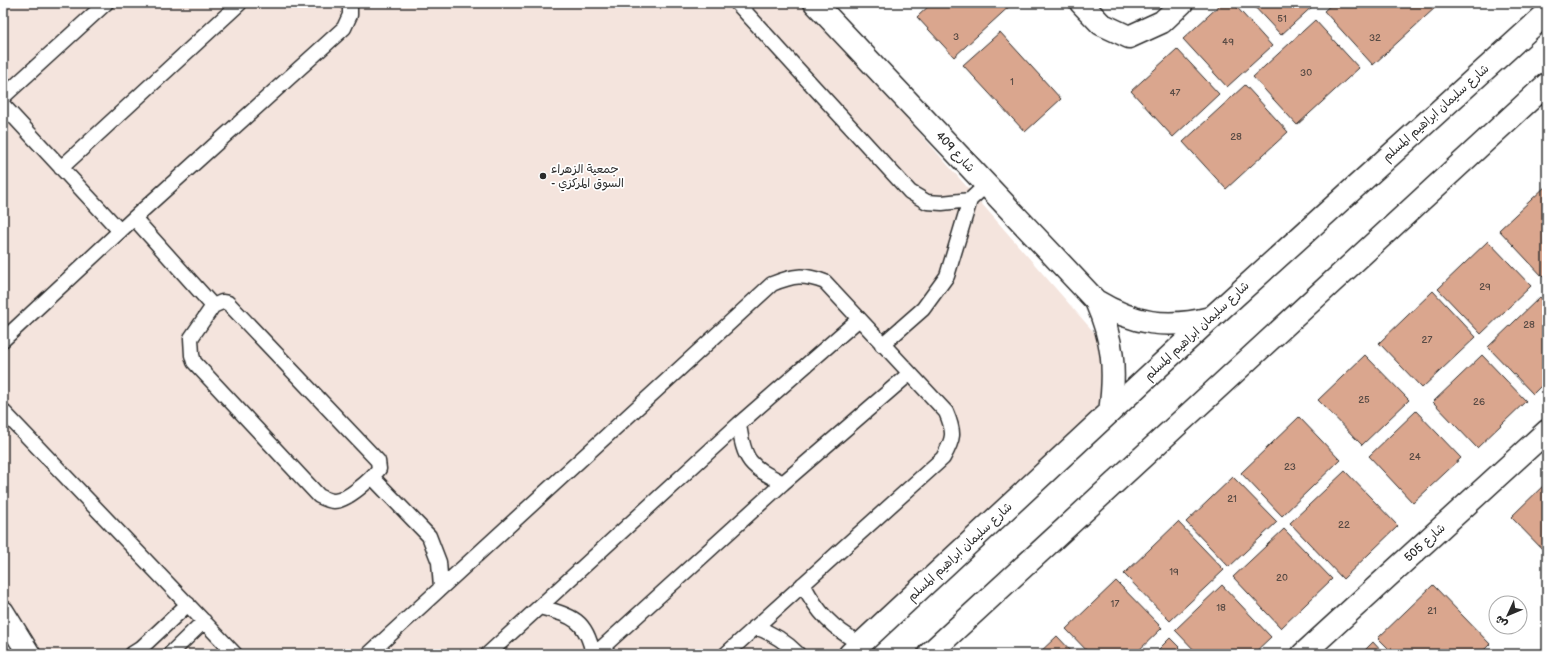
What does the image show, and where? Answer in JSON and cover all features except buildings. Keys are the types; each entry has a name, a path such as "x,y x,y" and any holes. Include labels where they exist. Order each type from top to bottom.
{"street":[{"name":"شارع 409","path":"815,3 1096,301 1113,311 1133,319 1153,323 1172,325 1192,323 1211,318"},
{"path":"1081,3 1101,24 1129,37 1162,22 1182,3"},
{"name":"شارع سليمان ابراهيم المسلم","path":"855,649 1211,318 1547,13"},
{"path":"929,654 1547,84"},
{"name":"شارع 409","path":"1096,301 1105,322 1111,344 1114,366 1110,412"},
{"name":"شارع 505","path":"1303,654 1547,431"},
{"path":"3,612 29,654"}],"lane":[{"path":"3,97 106,3"},
{"path":"61,168 240,3"},
{"path":"3,340 134,218 344,28 350,15 350,3"},
{"path":"737,3 910,192 928,202 942,203 970,200"},
{"path":"3,105 120,231"},
{"path":"882,344 923,309 947,276 970,200 986,186"},
{"path":"134,218 213,306"},
{"path":"369,654 772,284 786,278 808,276 825,282 946,412 953,428 948,449 944,458 726,654"},
{"path":"222,302 228,303 374,456 378,461 379,469 372,477 343,500 333,501 319,496 194,362 191,338 213,306 222,302"},
{"path":"488,654 739,424 859,319"},
{"path":"540,607 562,613 577,620 590,638 594,654 783,483 909,374"},
{"path":"3,411 235,654"},
{"path":"739,424 742,448 750,462 759,471 783,483"},
{"path":"372,477 429,536 439,562 441,587"},
{"path":"803,584 813,603 826,620 842,634 855,649"},
{"path":"132,654 140,649 188,604"},
{"path":"170,654 204,621"},
{"path":"755,627 772,633 787,642 798,654"}],"shaded area":[{"path":"3,3 806,3 1099,338 1105,374 1098,406 850,654 29,654 3,612"}],"place":[{"name":"جمعية الزهراء - السوق المركزي","path":"543,176"}]}
